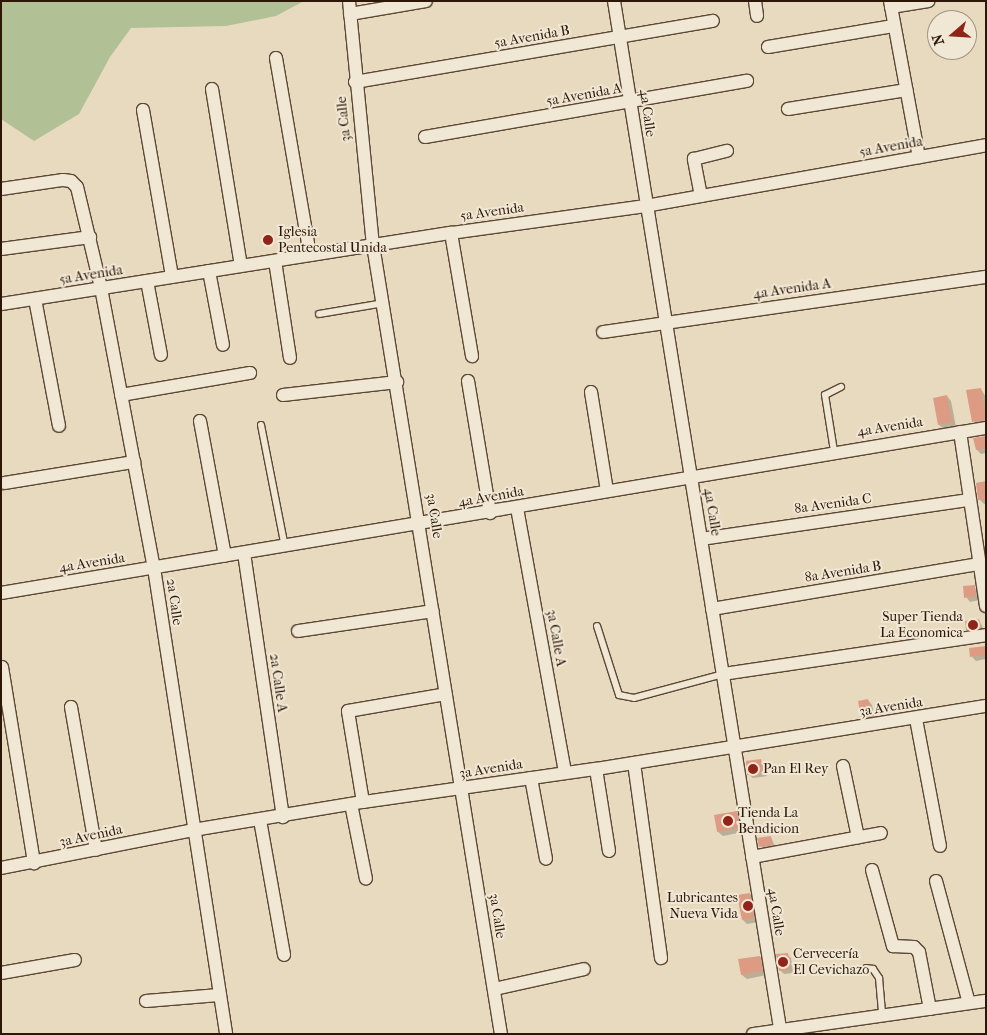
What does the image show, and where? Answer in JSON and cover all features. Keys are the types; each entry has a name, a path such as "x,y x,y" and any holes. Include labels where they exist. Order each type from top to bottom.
{"street":[{"path":"350,8 426,1"},
{"name":"4a Calle","path":"614,1 645,206 752,857 787,1031"},
{"path":"755,1 757,16"},
{"path":"919,157 890,4 929,1"},
{"name":"3a Calle","path":"350,8 355,82 373,245 421,524 446,694 501,1034"},
{"name":"5a Avenida B","path":"355,82 713,21"},
{"path":"768,47 893,26"},
{"path":"276,58 310,255"},
{"name":"5a Avenida A","path":"425,137 630,103 747,81"},
{"path":"212,89 241,266"},
{"path":"788,109 906,90"},
{"path":"143,110 172,277"},
{"name":"5a Avenida","path":"1,304 373,245 645,206 986,145"},
{"path":"701,196 694,159 727,151"},
{"name":"2a Calle","path":"1,189 71,181 77,187 101,288 154,568 226,1034"},
{"path":"452,233 472,356"},
{"path":"1,249 90,236"},
{"path":"275,261 290,358"},
{"path":"209,271 223,345"},
{"name":"4a Avenida A","path":"603,332 986,277"},
{"path":"147,281 161,355"},
{"path":"35,299 59,426"},
{"path":"121,395 250,373"},
{"path":"468,380 490,513"},
{"path":"284,395 397,382"},
{"path":"591,392 607,491"},
{"path":"200,421 225,556"},
{"name":"4a Avenida","path":"1,593 490,513 690,475 986,428"},
{"path":"960,432 986,606"},
{"path":"4,483 134,462"},
{"name":"8a Avenida C","path":"701,539 969,500"},
{"name":"3a Calle A","path":"518,508 565,773"},
{"name":"2a Calle A","path":"244,553 283,816"},
{"name":"8a Avenida B","path":"712,609 979,564"},
{"path":"298,631 433,611"},
{"path":"723,674 986,635"},
{"path":"2,667 34,863"},
{"path":"366,879 348,711 446,694"},
{"name":"3a Avenida","path":"1,868 34,863 193,830 357,803 596,769 734,745 916,719 986,706"},
{"path":"71,707 96,850"},
{"path":"916,719 940,846"},
{"path":"634,763 661,958"},
{"path":"843,766 858,837"},
{"path":"596,769 609,851"},
{"path":"531,778 546,859"},
{"path":"260,820 284,955"},
{"path":"752,857 881,833"},
{"path":"872,870 893,946 914,948 919,952 930,1008"},
{"path":"936,881 969,1003"},
{"path":"1,973 75,960"},
{"path":"494,989 584,969"},
{"path":"146,1001 219,995"},
{"path":"753,1034 787,1031 882,1014 986,1001"}],"lane":[{"path":"319,314 384,303"},
{"path":"834,451 825,395 842,387"},
{"path":"261,424 286,546"},
{"path":"597,626 611,679 619,695 634,698 723,674"},
{"path":"866,968 873,969 879,978 882,1014"}],"green space":[{"path":"1,1 304,1 276,16 226,26 131,28 110,57 79,114 34,141 1,119"}],"building":[{"path":"981,388 986,420 972,422 966,390"},
{"path":"947,395 952,422 938,425 933,398"},
{"path":"986,436 986,448 976,450 973,438"},
{"path":"986,481 986,499 978,500 976,483"},
{"path":"975,585 976,596 964,598 963,586"},
{"name":"Super Tienda La Economica","path":"979,619 981,628 966,630 965,621"},
{"path":"986,646 986,655 970,657 969,648"},
{"path":"868,699 871,716 861,718 858,701"},
{"name":"Pan El Rey","path":"761,759 763,772 747,775 746,761"},
{"name":"Tienda La Bendicion","path":"737,811 739,828 717,832 714,815"},
{"path":"771,836 772,845 759,847 757,838"},
{"name":"Lubricantes Nueva Vida","path":"750,893 754,918 742,920 737,895"},
{"name":"Cervecería El Cevichazo","path":"788,953 790,969 779,971 776,954"},
{"path":"760,956 763,971 741,975 738,959"}],"place":[{"name":"Iglesia Pentecostal Unida","path":"268,240"},
{"name":"Super Tienda La Economica","path":"973,625"},
{"name":"Pan El Rey","path":"753,769"},
{"name":"Tienda La Bendicion","path":"728,821"},
{"name":"Lubricantes Nueva Vida","path":"748,906"},
{"name":"Cervecería El Cevichazo","path":"783,962"}]}
